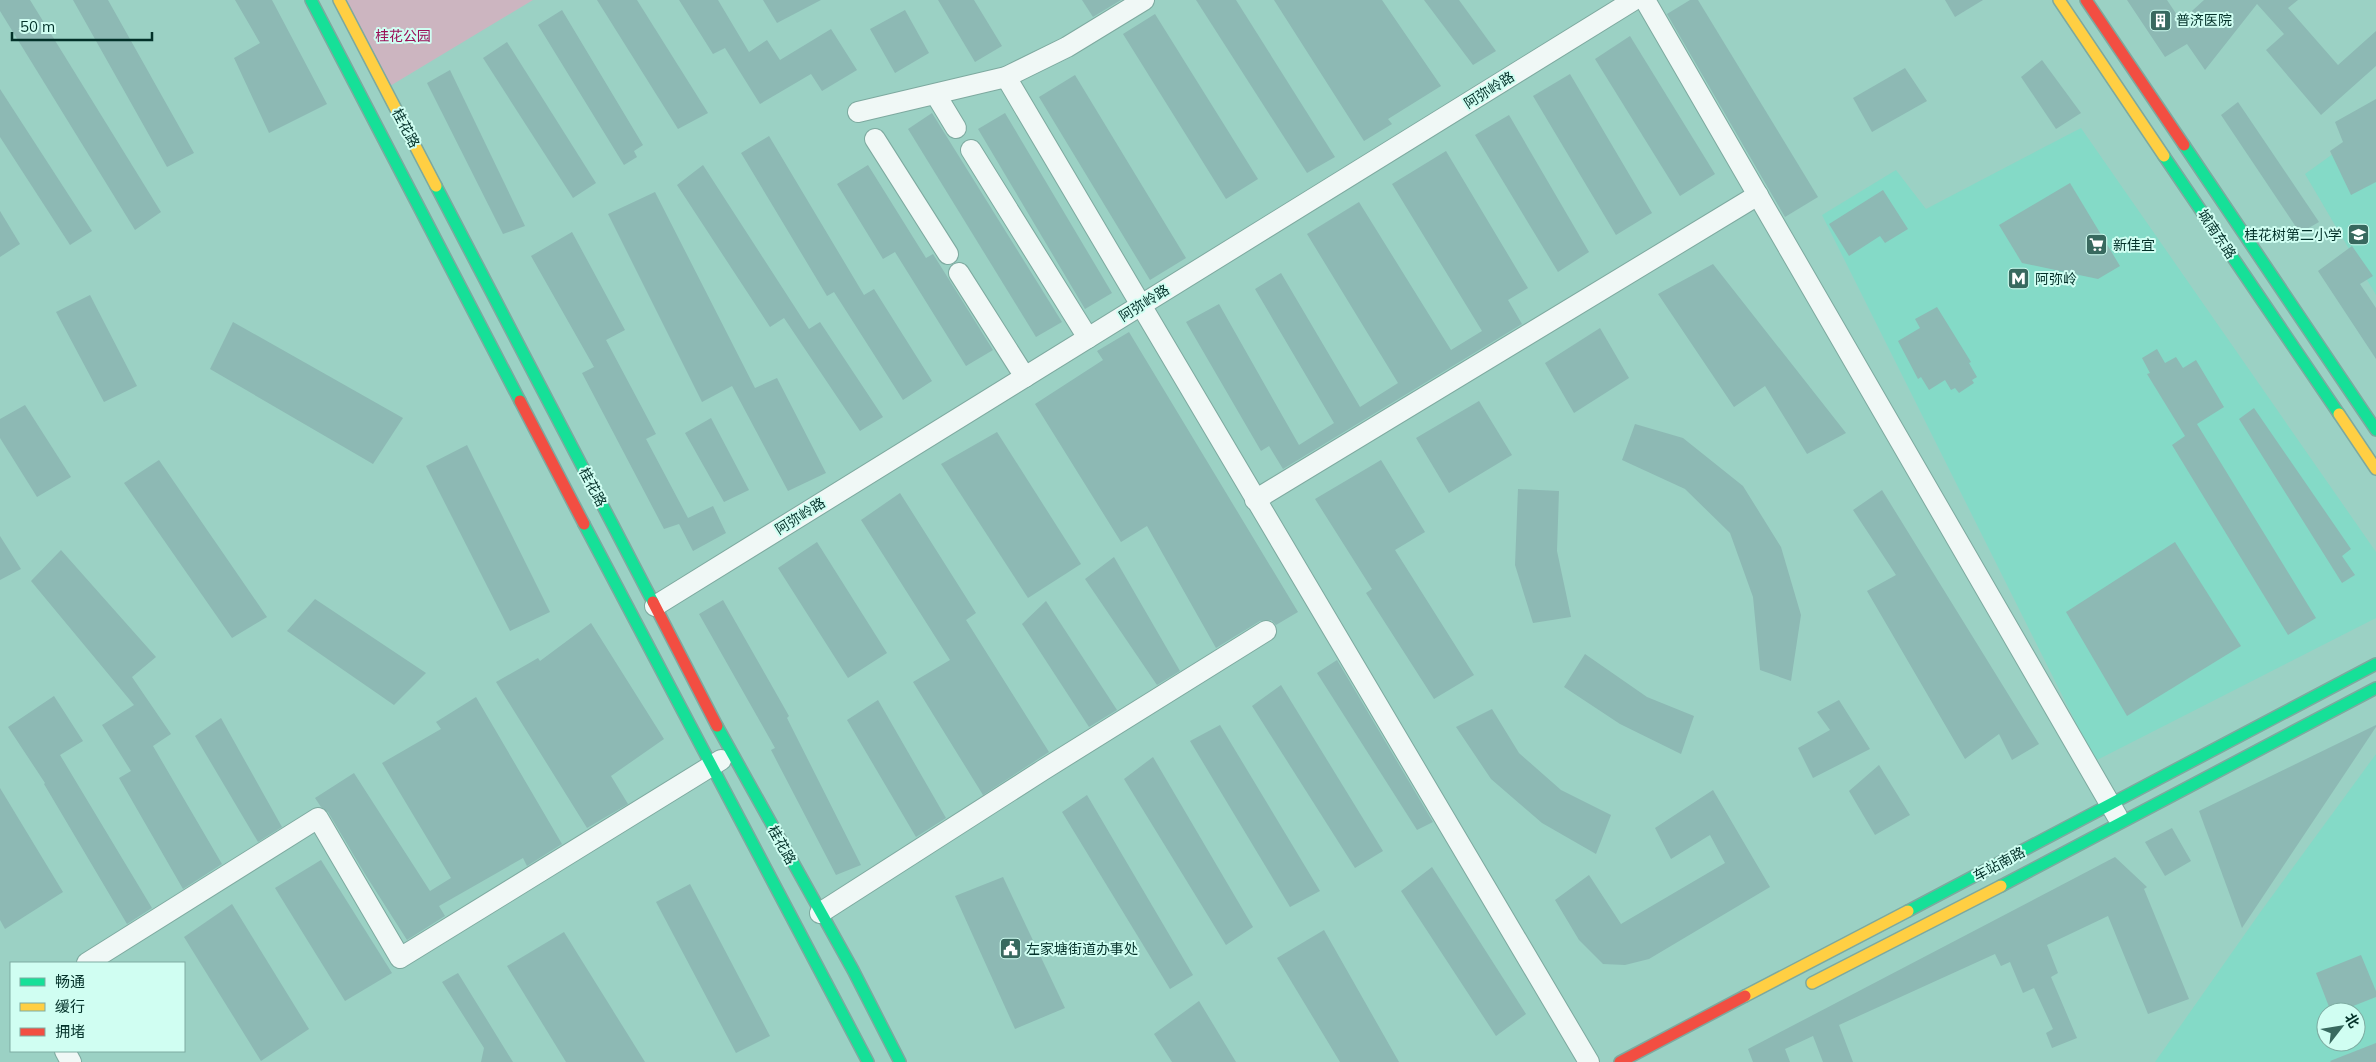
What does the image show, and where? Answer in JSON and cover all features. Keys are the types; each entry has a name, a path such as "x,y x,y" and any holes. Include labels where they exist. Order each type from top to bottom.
{"main road":[{"name":"桂花路","path":"312,0 710,766 798,927"},
{"name":"桂花路","path":"339,0 732,754 853,970 900,1062"},
{"name":"城南东路","path":"2059,0 2376,469"},
{"name":"城南东路","path":"2086,0 2376,430"},
{"name":"车站南路","path":"1620,1062 2376,664"},
{"name":"车站南路","path":"1798,990 2122,824 2376,688"},
{"path":"820,913 858,957 913,1062"},
{"path":"798,927 812,982"},
{"path":"798,927 868,1062"}],"street":[{"path":"858,112 1006,77 1067,47 1144,0"},
{"name":"阿弥岭路","path":"655,606 1634,0"},
{"path":"1645,0 2122,824"},
{"path":"1006,77 1254,500 1589,1062"},
{"path":"936,95 956,128"},
{"path":"875,139 948,254"},
{"path":"971,150 1088,338"},
{"path":"1254,500 1758,195"},
{"path":"959,273 1025,377"},
{"path":"820,913 1043,770 1266,631"},
{"path":"89,962 318,818 400,958 732,754"}],"shaded area":[{"name":"桂花树第二小学","path":"2376,123 2376,295 2305,174"},
{"path":"2081,128 2376,552 2376,618 2095,761 1822,215 1896,170 1926,209"},
{"path":"2376,754 2376,1062 2155,1062 2259,914"}],"green space":[{"name":"桂花公园","path":"346,0 533,0 385,89"}],"building":[{"path":"0,0 30,0 161,212 135,230 0,11"},
{"path":"73,0 108,0 194,153 167,167"},
{"path":"235,0 272,0 327,104 269,133 234,58 260,43"},
{"path":"597,0 637,0 708,113 678,129"},
{"path":"679,0 718,0 749,52 767,40 780,60 831,29 857,70 822,91 811,74 760,104 725,48 713,54"},
{"path":"763,0 821,0 777,23"},
{"path":"938,0 974,0 1002,46 975,62"},
{"path":"1082,0 1121,0 1093,17"},
{"path":"1196,0 1236,0 1335,157 1307,173"},
{"path":"1274,0 1382,0 1441,86 1388,119 1392,124 1364,141"},
{"path":"1424,0 1459,0 1496,51 1473,65"},
{"path":"1690,0 1698,0 1818,197 1785,217 1667,14"},
{"path":"1945,0 1983,0 1955,17"},
{"path":"2127,0 2167,0 2181,21 2204,0 2298,0 2288,8 2338,65 2376,31 2376,66 2321,115 2266,50 2284,34 2257,4 2205,70 2187,44 2165,57"},
{"path":"562,10 643,145 634,151 637,157 624,165 538,25"},
{"path":"905,10 929,53 895,73 870,29"},
{"path":"1155,14 1258,179 1226,199 1123,34"},
{"path":"1630,36 1715,174 1680,196 1595,59"},
{"path":"507,42 596,183 573,198 483,58"},
{"path":"2042,60 2081,113 2056,129 2021,77"},
{"path":"1905,68 1927,101 1872,132 1853,98"},
{"path":"450,70 525,226 503,234 427,83"},
{"path":"1570,74 1652,213 1616,235 1533,96"},
{"path":"1075,75 1186,258 1150,280 1039,97"},
{"path":"0,89 92,231 70,245 0,137"},
{"path":"2376,99 2376,182 2351,195 2330,151 2343,142 2335,122"},
{"path":"2238,102 2319,222 2300,233 2221,115"},
{"path":"932,113 1062,322 1036,337 908,129"},
{"path":"1005,113 1112,293 1085,309 978,129"},
{"path":"1509,115 1589,252 1558,272 1475,135"},
{"path":"769,136 864,295 874,289 932,381 903,400 834,292 827,296 741,153"},
{"path":"1446,151 1528,288 1508,300 1522,324 1283,469 1269,446 1261,451 1186,322 1219,304 1299,445 1334,423 1255,289 1281,273 1360,407 1398,383 1307,234 1359,202 1451,350 1482,331 1392,184"},
{"path":"703,165 809,329 820,322 883,417 860,431 784,318 770,327 677,185"},
{"path":"868,165 926,258 933,254 993,350 966,366 895,252 883,259 837,184"},
{"path":"2070,183 2120,266 2098,279 2022,263 1999,225"},
{"path":"1883,190 1908,229 1885,243 1880,236 1849,256 1829,224"},
{"path":"655,192 755,388 777,378 826,473 788,491 732,386 702,402 608,214"},
{"path":"0,211 20,244 0,257"},
{"path":"572,232 625,330 606,340 656,434 646,439 688,518 713,506 726,533 693,551 679,524 664,529 582,373 594,367 531,256"},
{"path":"2352,246 2373,276 2360,284 2376,308 2376,359 2318,271"},
{"path":"1713,264 1846,433 1807,454 1765,386 1734,407 1658,294"},
{"path":"90,295 137,386 104,402 56,312"},
{"path":"1937,307 1971,362 1969,363 1977,377 1972,380 1974,383 1959,393 1955,388 1951,390 1945,380 1929,390 1921,377 1918,379 1898,341 1920,328 1915,319"},
{"path":"233,322 403,418 373,464 210,369"},
{"path":"1600,328 1629,378 1574,413 1545,363"},
{"path":"1129,332 1298,612 1276,625 1271,620 1260,621 1216,648 1147,526 1121,542 1035,404 1103,360 1097,351"},
{"path":"2157,349 2165,363 2176,357 2183,368 2196,360 2224,407 2197,424 2316,618 2288,635 2172,445 2185,436 2147,374 2150,373 2142,358"},
{"path":"1479,401 1512,455 1449,493 1416,438"},
{"path":"25,405 71,477 37,497 0,438 0,419"},
{"path":"2254,408 2351,549 2342,556 2355,575 2342,583 2239,419"},
{"path":"711,418 749,490 724,502 685,433"},
{"path":"1635,424 1683,438 1743,486 1781,547 1801,615 1791,681 1760,670 1753,597 1730,533 1685,489 1622,460"},
{"path":"997,432 1081,564 1028,598 941,464"},
{"path":"467,445 550,612 510,631 426,466"},
{"path":"159,460 267,617 232,638 124,483"},
{"path":"1381,460 1425,532 1395,550 1474,675 1434,699 1366,593 1372,589 1315,499"},
{"path":"1518,489 1559,491 1557,551 1571,617 1533,623 1515,565"},
{"path":"1882,490 2039,744 2012,760 1999,734 1965,759 1867,591 1896,575 1853,510"},
{"path":"900,493 976,613 966,620 1049,752 983,795 913,682 950,660 861,520"},
{"path":"0,536 21,569 0,580"},
{"path":"817,542 887,653 848,678 778,568"},
{"path":"2175,542 2241,646 2127,716 2066,612"},
{"path":"61,550 156,657 132,677 171,734 153,746 222,864 183,889 119,778 131,771 102,725 134,705 31,581"},
{"path":"1114,557 1180,671 1157,685 1085,579"},
{"path":"315,599 426,673 394,705 287,631"},
{"path":"723,600 789,716 787,718 861,865 836,875 771,750 775,748 699,614"},
{"path":"1046,601 1117,710 1089,727 1022,624"},
{"path":"591,623 664,739 611,776 628,804 587,828 496,682 538,658 540,661"},
{"path":"1585,654 1647,697 1694,716 1681,754 1620,724 1564,687"},
{"path":"1337,660 1433,822 1417,830 1317,673"},
{"path":"1281,685 1383,851 1355,868 1252,706"},
{"path":"54,696 83,741 60,755 152,908 127,924 45,783 8,727"},
{"path":"476,697 562,844 527,866 523,858 439,906 445,916 407,940 328,812 321,807 315,798 354,773 430,891 451,878 382,763 441,729 436,722"},
{"path":"878,700 946,818 916,837 847,720"},
{"path":"1839,700 1870,749 1813,778 1798,748 1830,730 1817,712"},
{"path":"1492,709 1519,753 1561,790 1611,815 1596,854 1542,823 1491,779 1456,727"},
{"path":"221,718 282,827 258,842 195,736"},
{"path":"1220,725 1320,891 1290,907 1190,741"},
{"path":"2376,725 2376,727 2242,928 2199,811"},
{"path":"1153,757 1253,927 1226,945 1124,779"},
{"path":"1879,765 1910,815 1875,835 1849,791"},
{"path":"0,788 63,892 5,929 0,920"},
{"path":"1713,790 1770,887 1649,959 1625,965 1603,964 1579,940 1555,900 1589,875 1621,924 1725,863 1710,835 1671,859 1655,828"},
{"path":"1087,795 1193,975 1170,989 1062,812"},
{"path":"2172,828 2191,861 2165,876 2145,842"},
{"path":"2115,857 2147,887 2144,889 2189,999 2148,1014 2108,916 2047,945 2058,973 2051,977 2077,1038 2052,1048 2046,1033 2053,1029 2034,988 2023,993 2010,962 2001,966 1995,954 1839,1025 1853,1062 1823,1062 1813,1036 1785,1049 1790,1062 1753,1062 1748,1049"},
{"path":"321,860 392,973 345,1001 275,888"},
{"path":"1432,867 1526,1014 1496,1036 1401,891"},
{"path":"1003,877 1065,1008 1015,1029 955,896"},
{"path":"690,884 770,1036 736,1053 656,902"},
{"path":"232,904 309,1029 261,1061 184,937"},
{"path":"1324,930 1399,1062 1340,1062 1277,958"},
{"path":"564,932 645,1062 566,1062 507,966"},
{"path":"2361,955 2376,991 2376,997 2363,1002 2327,1002 2316,973"},
{"path":"458,973 513,1062 481,1062 484,1048 442,982"},
{"path":"1199,1001 1236,1062 1172,1062 1154,1034"},
{"path":"2376,1043 2376,1062 2330,1061 2353,1052 2366,1052 2366,1047"}],"traffic: fast":[{"path":"311,0 520,401"},
{"path":"2184,145 2376,430"},
{"path":"2164,156 2339,414"},
{"path":"436,186 653,602"},
{"path":"584,524 868,1062"},
{"path":"1908,911 2376,664"},
{"path":"2001,886 2376,688"},
{"path":"717,726 853,970 900,1062"}],"traffic: slow":[{"path":"339,0 436,186"},
{"path":"2059,0 2164,156"},
{"path":"2339,414 2376,469"},
{"path":"1812,983 2001,886"},
{"path":"1745,996 1908,911"}],"traffic: jam":[{"path":"2086,0 2184,145"},
{"path":"520,401 584,524"},
{"path":"653,602 717,726"},
{"path":"1620,1062 1745,996"}],"place":[{"name":"普济医院","path":"2160,20"},
{"name":"桂花树第二小学","path":"2358,235"},
{"name":"新佳宜","path":"2097,245"},
{"name":"阿弥岭","path":"2019,279"},
{"name":"左家塘街道办事处","path":"1010,949"}]}
